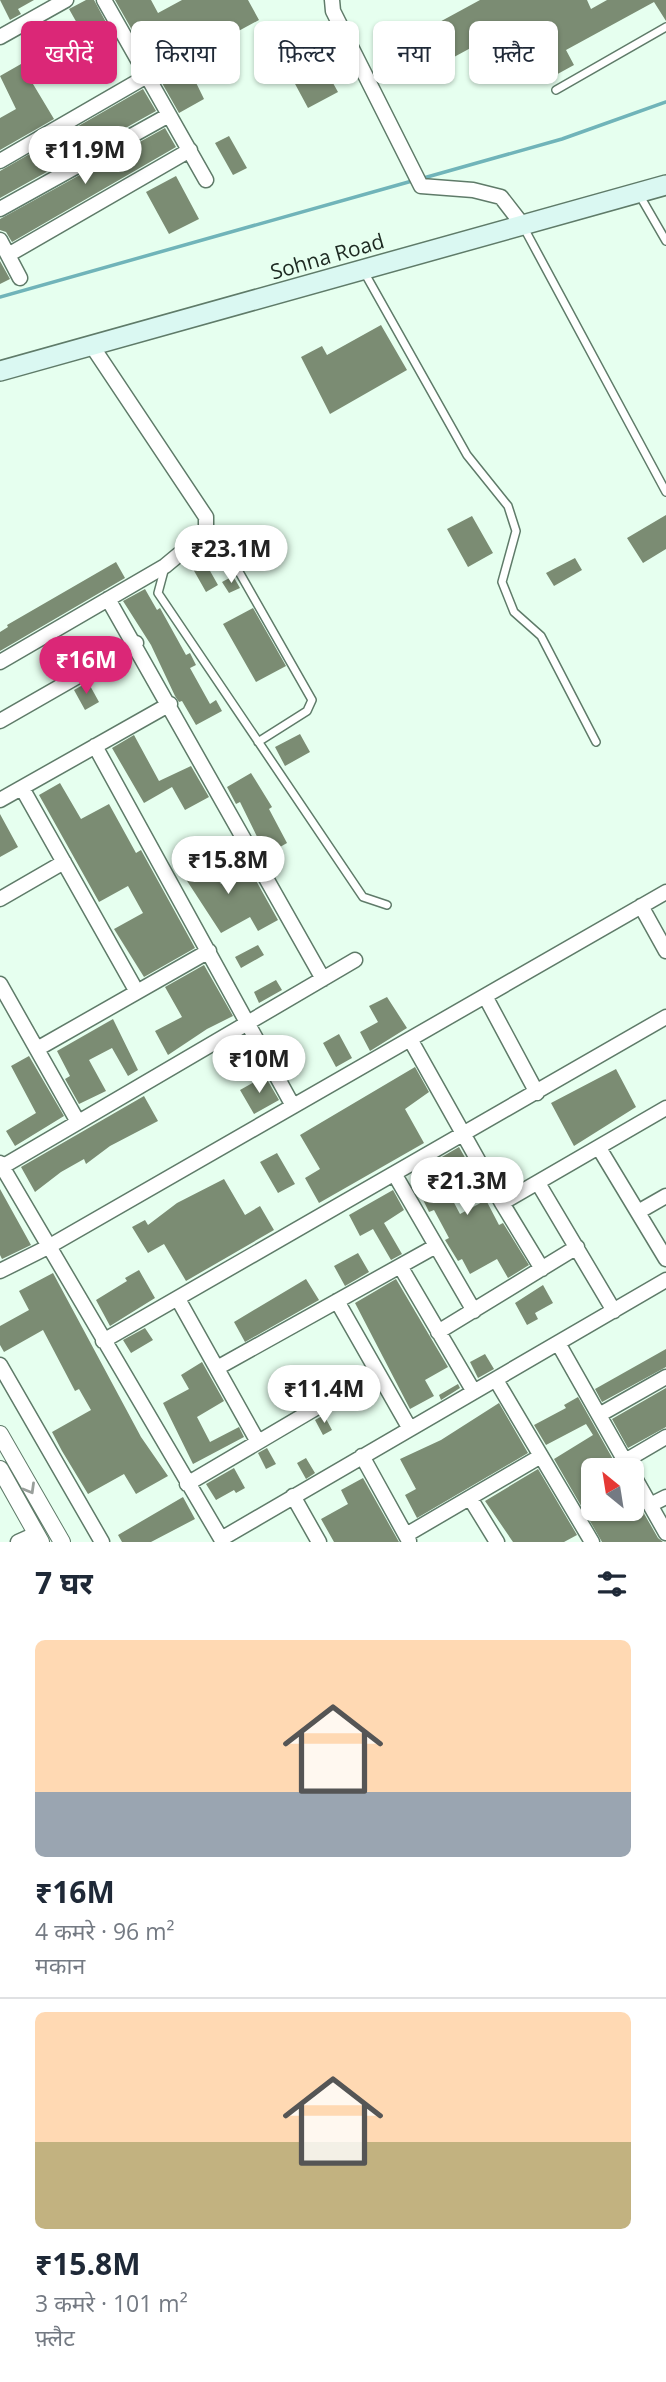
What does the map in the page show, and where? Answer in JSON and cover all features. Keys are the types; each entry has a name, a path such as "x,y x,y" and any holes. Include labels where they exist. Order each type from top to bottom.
{"main road":[{"name":"Sohna Road","path":"0,371 666,185"}],"street":[{"path":"0,37 66,0"},
{"path":"104,0 131,48"},
{"path":"332,0 333,11 421,186 473,190 501,197 522,224"},
{"path":"0,161 133,84"},
{"path":"152,84 206,180"},
{"path":"0,209 169,115"},
{"path":"8,255 191,150"},
{"path":"0,240 20,278"},
{"path":"0,662 165,566 206,532 206,517 92,346"},
{"path":"108,598 136,643 323,978"},
{"path":"0,721 136,643"},
{"path":"0,800 170,704"},
{"path":"95,746 293,1106"},
{"path":"22,788 137,992"},
{"path":"0,899 64,862"},
{"path":"0,1271 48,1247 666,892"},
{"path":"641,906 666,951"},
{"path":"37,1049 209,951"},
{"path":"355,960 1,1165 222,1541 293,1496 666,1280"},
{"path":"0,984 78,1122"},
{"path":"485,996 537,1093"},
{"path":"103,1341 666,1017"},
{"path":"410,1039 463,1136 542,1269"},
{"path":"502,1203 666,1108"},
{"path":"599,1148 666,1259"},
{"path":"395,1175 474,1311"},
{"path":"538,1183 614,1311"},
{"path":"638,1212 666,1196"},
{"path":"217,1368 436,1246"},
{"path":"439,1332 577,1247"},
{"path":"401,1266 474,1392"},
{"path":"178,1298 258,1442"},
{"path":"337,1301 410,1429"},
{"path":"558,1343 623,1458"},
{"path":"0,1366 102,1542"},
{"path":"187,1484 377,1373"},
{"path":"599,1415 666,1377"},
{"path":"496,1380 592,1542"},
{"path":"0,1434 62,1542"},
{"path":"641,1458 666,1437"},
{"path":"362,1456 408,1538 541,1457"},
{"path":"0,1469 39,1538 18,1542"},
{"path":"644,1495 666,1533"},
{"path":"293,1496 319,1542"},
{"path":"650,1506 666,1497"},
{"path":"470,1498 497,1542"}],"lane":[{"path":"556,90 666,27"},
{"path":"639,192 666,241"},
{"path":"522,224 666,492"},
{"path":"363,270 467,455 508,506 516,531 502,582 514,612 541,636 596,742"},
{"path":"206,532 222,542 312,700 307,711 258,742"},
{"path":"165,566 158,593 363,897 387,905"}],"building":[{"path":"0,0 34,0 18,9 21,14 10,20"},
{"path":"86,0 94,0 105,21 76,21 69,9"},
{"path":"115,0 151,0 158,13 182,0 248,0 259,20 240,30 240,21 131,21 131,28"},
{"path":"480,0 587,0 591,9 607,0 666,0 666,21 654,2 566,50 574,65 558,74 558,21 469,21 469,49 455,56 455,21 441,21"},
{"path":"21,64 21,84 33,84 54,119 0,150 0,118 16,109 0,76"},
{"path":"163,84 197,84 204,99 179,113"},
{"path":"295,84 334,84 338,92 308,108"},
{"path":"143,89 156,111 0,198 0,171"},
{"path":"165,128 176,147 12,242 6,232 0,230 0,219"},
{"path":"229,136 247,168 233,175 215,143"},
{"path":"176,176 199,219 169,234 146,192"},
{"path":"0,261 10,279 0,284"},
{"path":"381,325 407,370 330,414 301,357 322,346 327,355"},
{"path":"666,515 666,549 643,563 627,538"},
{"path":"472,516 493,553 468,567 447,529"},
{"path":"575,558 582,570 554,586 546,573"},
{"path":"116,562 125,578 0,651 0,632 8,627 7,625"},
{"path":"205,562 218,585 206,592 193,569"},
{"path":"233,576 240,588 229,593 222,582"},
{"path":"145,589 157,610 160,608 186,655 190,653 196,665 190,668 210,704 216,700 222,711 196,725 182,701 179,702 175,696 151,645 123,601"},
{"path":"253,608 286,666 256,682 223,624"},
{"path":"88,682 99,702 85,710 74,690"},
{"path":"300,734 310,752 285,766 275,747"},
{"path":"134,735 159,781 191,766 209,797 185,810 172,787 144,803 112,748"},
{"path":"251,773 272,807 269,809 287,843 266,855 240,802 236,804 227,787"},
{"path":"60,783 81,819 109,804 136,853 141,850 195,948 144,977 114,929 143,913 128,886 99,902 39,795"},
{"path":"0,814 18,847 0,857"},
{"path":"198,852 221,884 249,868 278,920 258,931 250,917 221,933 176,864"},
{"path":"258,945 264,955 241,968 235,957"},
{"path":"204,965 233,1016 207,1029 168,1055 155,1031 182,1017 165,987"},
{"path":"276,980 282,990 259,1003 254,992"},
{"path":"387,997 407,1028 370,1051 360,1032 378,1022 369,1006"},
{"path":"113,1019 138,1070 128,1076 112,1048 89,1060 106,1091 79,1104 65,1079 70,1076 57,1051"},
{"path":"339,1034 352,1058 336,1067 323,1043"},
{"path":"29,1056 64,1116 15,1146 6,1131 36,1113 11,1066"},
{"path":"415,1067 429,1092 405,1109 424,1143 319,1203 305,1178 320,1169 300,1135"},
{"path":"616,1069 636,1107 574,1146 551,1103"},
{"path":"265,1076 279,1100 254,1114 240,1090"},
{"path":"144,1096 158,1121 110,1146 86,1164 84,1159 61,1172 35,1192 21,1167"},
{"path":"459,1147 479,1182 451,1197 460,1214 486,1200 499,1225 503,1223 529,1265 508,1278 497,1259 470,1274 462,1259 458,1261 445,1240 449,1238 434,1210 429,1212 411,1175"},
{"path":"277,1153 295,1184 278,1193 260,1162"},
{"path":"224,1179 245,1215 260,1206 274,1230 186,1281 164,1244 148,1253 132,1227 145,1220 148,1225 177,1203"},
{"path":"0,1189 31,1245 2,1259 0,1255"},
{"path":"393,1190 404,1210 384,1223 402,1254 391,1260 373,1229 360,1236 349,1215"},
{"path":"358,1253 369,1272 345,1286 334,1266"},
{"path":"139,1270 155,1298 110,1326 96,1300 127,1281 125,1278"},
{"path":"53,1273 141,1437 168,1476 136,1494 124,1474 88,1494 62,1451 52,1432 91,1410 79,1389 75,1391 43,1330 4,1352 0,1345 0,1326 29,1310 19,1291"},
{"path":"306,1279 319,1300 245,1342 234,1322"},
{"path":"396,1279 448,1367 425,1380 434,1396 410,1409 355,1303"},
{"path":"543,1285 553,1303 535,1313 538,1319 527,1325 515,1303"},
{"path":"145,1328 153,1340 131,1353 123,1340"},
{"path":"666,1349 666,1367 602,1402 595,1389"},
{"path":"485,1354 494,1369 478,1378 470,1362"},
{"path":"202,1362 224,1401 197,1417 210,1442 239,1427 244,1437 193,1464 163,1403 189,1389 181,1375"},
{"path":"458,1384 460,1388 441,1400 439,1395"},
{"path":"666,1388 666,1427 628,1448 612,1419"},
{"path":"578,1397 612,1458 581,1458 581,1506 554,1459 593,1435 586,1424 546,1445 534,1425 566,1408 564,1405"},
{"path":"499,1403 528,1453 417,1518 405,1495 416,1489 400,1459 441,1440"},
{"path":"324,1415 332,1430 323,1435 315,1420"},
{"path":"267,1448 276,1464 266,1469 258,1453"},
{"path":"306,1458 315,1473 306,1479 297,1463"},
{"path":"234,1468 245,1488 236,1493 234,1490 216,1500 206,1484"},
{"path":"538,1469 577,1535 564,1542 513,1542 485,1501"},
{"path":"363,1478 399,1542 334,1542 321,1519 348,1504 341,1490"},
{"path":"183,1497 195,1519 151,1542 122,1542 118,1535"},
{"path":"644,1514 663,1542 602,1542 590,1521 644,1521"}],"waterway":[{"path":"420,179 562,139 666,102"},
{"path":"0,297 412,181"}]}
